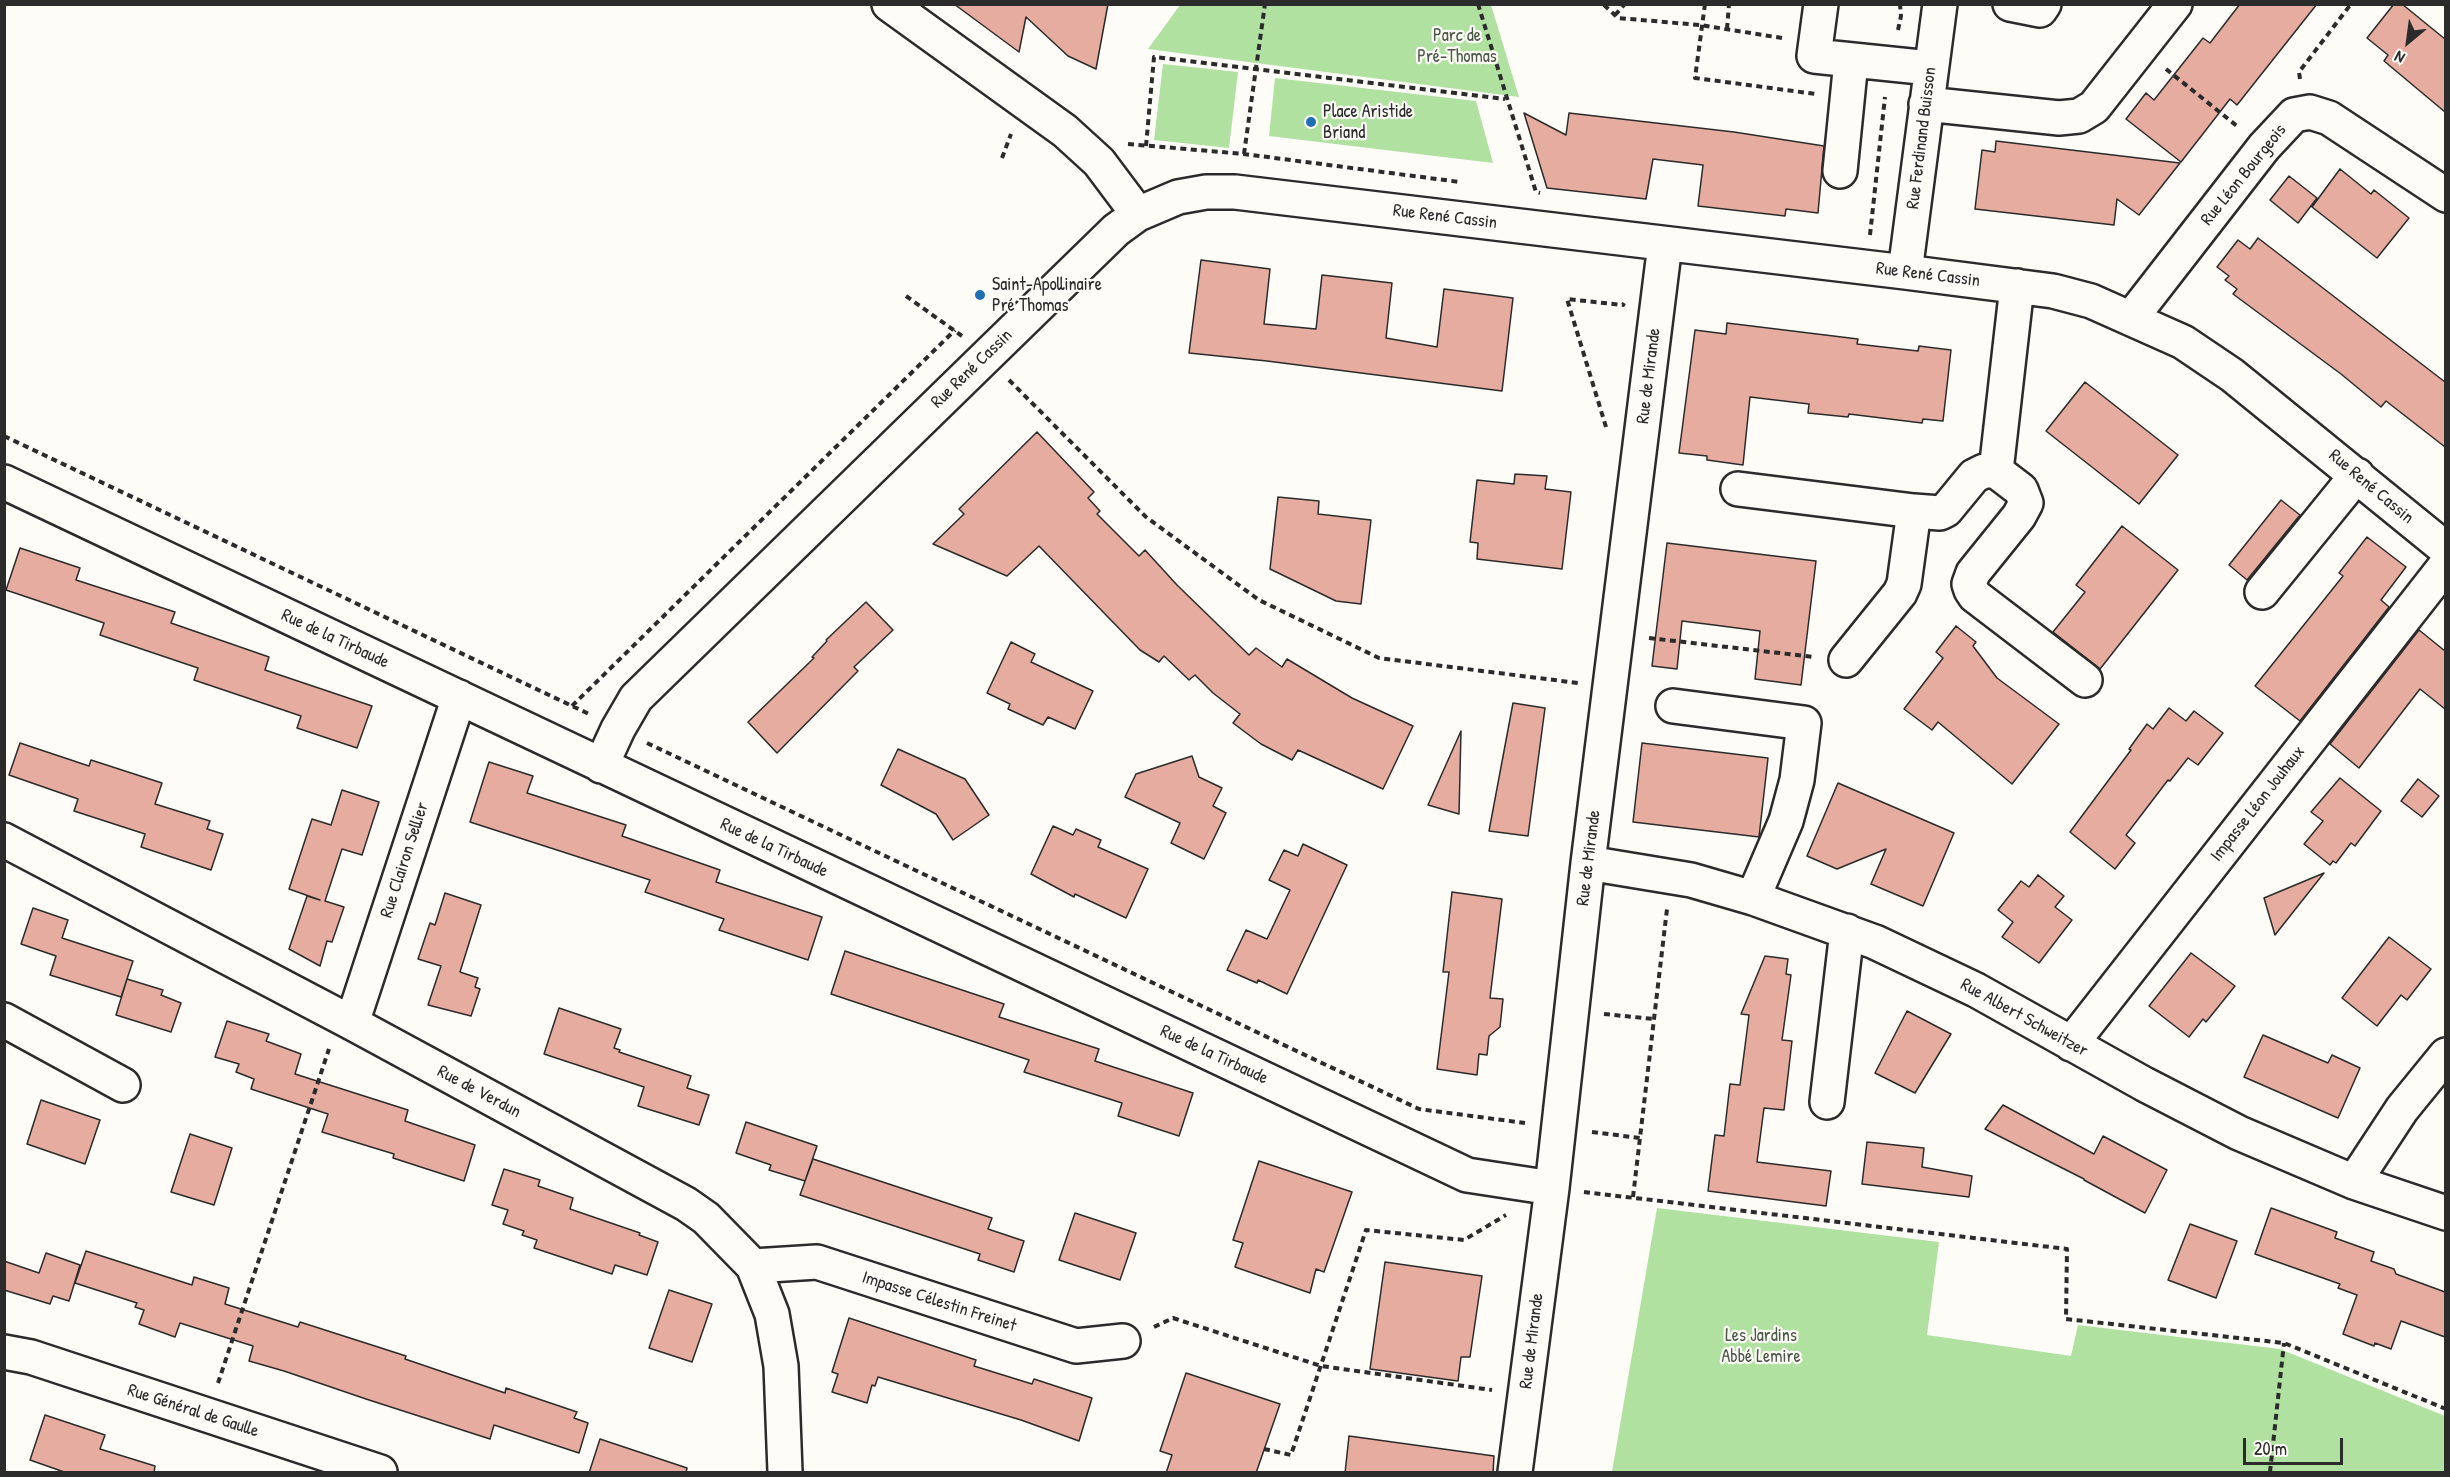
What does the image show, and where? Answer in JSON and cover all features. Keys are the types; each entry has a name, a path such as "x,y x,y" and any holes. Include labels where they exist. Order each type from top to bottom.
{"street":[{"path":"889,4 1065,131 1099,162 1138,214"},
{"path":"1821,4 1833,54 1840,171"},
{"name":"Rue Ferdinand Buisson","path":"1905,272 1940,4"},
{"path":"2010,4 2040,10 2044,4"},
{"path":"1926,104 2060,118 2079,116 2094,107 2175,4"},
{"path":"1833,54 1930,68"},
{"name":"Rue Léon Bourgeois","path":"2132,318 2264,147 2287,121 2302,112 2319,114 2339,123 2445,195"},
{"name":"Rue René Cassin","path":"601,766 618,729 636,698 1116,230 1138,214 1178,197 1206,192 1235,192 1905,272 2017,286 2091,300 2183,342 2232,375 2445,549"},
{"name":"Rue de Mirande","path":"1515,1473 1552,1188 1588,862 1665,244"},
{"path":"1995,471 2017,286"},
{"path":"1738,489 1931,513 1946,510 1974,476 1984,471 1995,471 2021,490 2026,503 2019,516 1973,573 1969,584 1971,590 1975,596 2085,680"},
{"path":"2262,592 2357,475"},
{"name":"Rue de la Tirbaude","path":"4,482 1467,1174 1552,1188"},
{"path":"1846,660 1900,594 1904,584 1914,511"},
{"name":"Impasse Léon Jouhaux","path":"2071,1044 2445,564"},
{"name":"Rue Clairon Sellier","path":"352,1023 459,697"},
{"path":"1673,706 1804,723 1797,780 1786,821 1753,898"},
{"name":"Rue de Verdun","path":"7,849 352,1023 686,1204 723,1234 753,1266 764,1290 778,1339 781,1366 784,1473"},
{"name":"Rue Albert Schweitzer","path":"1588,862 1671,877 1753,898 1847,931 1976,990 2071,1044 2239,1133 2354,1182 2445,1213"},
{"path":"1827,1102 1847,931"},
{"path":"4,1020 123,1085"},
{"path":"2354,1182 2402,1109 2445,1055"},
{"name":"Impasse Célestin Freinet","path":"753,1266 817,1262 1076,1346 1123,1341"},
{"name":"Rue Général de Gaulle","path":"4,1352 31,1358 380,1473"}],"path":[{"path":"1244,154 1265,4"},
{"path":"1478,4 1505,99 1536,192"},
{"path":"1615,15 1625,4"},
{"path":"1604,5 1618,18 1700,25 1727,29 1833,54 1827,95 1695,78 1700,25 1705,4"},
{"path":"1727,29 1729,4"},
{"path":"1866,268 1889,63 1901,16 1900,4"},
{"path":"2302,112 2300,72 2351,4"},
{"path":"2140,49 2264,147"},
{"path":"1146,146 1154,57 1505,99"},
{"path":"1119,137 1128,144 1244,154 1466,183"},
{"path":"1524,190 1547,193"},
{"path":"1607,430 1567,299 1623,305 1624,294"},
{"path":"906,296 955,330 985,356 1146,517 1259,600 1379,658 1611,687"},
{"path":"572,706 955,330"},
{"path":"4,436 1419,1109 1640,1138"},
{"path":"1618,635 1846,660"},
{"path":"1633,1197 1671,877"},
{"path":"1572,1010 1654,1019"},
{"path":"208,1415 330,1047 352,1023"},
{"path":"1264,1449 1291,1455 1366,1230 1464,1240 1552,1188 2067,1249 2066,1319 2284,1343 2445,1409"},
{"path":"1123,1341 1173,1318 1321,1366 1525,1395"},
{"path":"2270,1473 2284,1343"}],"green space":[{"name":"Parc de Pré-Thomas","path":"1180,5 1491,5 1519,97 1148,49"},
{"path":"1163,64 1238,72 1229,148 1154,140"},
{"path":"1275,78 1476,101 1493,163 1269,136"},
{"name":"Les Jardins Abbé Lemire","path":"1657,1208 1939,1242 1927,1335 2071,1356 2078,1325 2280,1349 2445,1416 2445,1472 1612,1472"}],"building":[{"path":"954,4 1108,4 1096,69 1068,56 1026,17 1019,52"},
{"path":"2240,4 2317,4 2237,105 2230,99 2181,162 2126,119 2146,93 2154,100 2203,38 2210,43"},
{"path":"2394,4 2402,4 2445,39 2445,112 2384,61 2388,55 2367,38"},
{"path":"1524,113 1566,135 1569,113 1734,132 1824,146 1818,213 1786,209 1785,216 1698,206 1703,165 1653,159 1646,199 1547,188"},
{"path":"1996,141 2180,163 2139,215 2117,199 2114,225 1975,209 1982,150 1995,152"},
{"path":"2340,169 2371,194 2374,190 2409,218 2377,258 2312,207"},
{"path":"2289,176 2317,198 2298,223 2270,200"},
{"path":"2258,238 2445,382 2445,447 2386,401 2381,407 2341,374 2233,294 2237,289 2225,280 2229,276 2217,267 2238,240 2250,249"},
{"path":"1201,260 1270,269 1264,324 1316,329 1322,275 1392,283 1386,338 1437,347 1444,289 1513,298 1502,391 1189,353"},
{"path":"1727,323 1858,339 1857,344 1918,351 1919,346 1951,350 1943,421 1923,419 1922,423 1849,414 1848,417 1808,413 1809,404 1750,397 1743,465 1707,460 1707,456 1679,453 1695,330 1726,334"},
{"path":"2085,382 2178,455 2139,504 2046,431"},
{"path":"1037,432 1094,492 1088,498 1100,511 1097,514 1139,556 1145,550 1177,585 1249,655 1256,648 1282,667 1287,659 1352,698 1413,726 1383,789 1298,750 1292,760 1261,744 1233,723 1240,714 1213,693 1195,675 1189,680 1164,656 1159,662 1140,650 1039,546 1007,576 933,544 964,514 959,509"},
{"path":"1515,474 1547,476 1545,489 1571,492 1562,569 1477,559 1478,543 1470,542 1477,480 1514,484"},
{"path":"1278,497 1319,501 1318,514 1371,520 1361,604 1336,601 1270,569"},
{"path":"2281,500 2300,515 2247,580 2229,565"},
{"path":"2122,526 2178,570 2100,669 2053,632 2085,592 2076,585"},
{"path":"2367,537 2406,567 2381,600 2389,607 2300,721 2255,686 2343,576 2339,573"},
{"path":"1667,543 1816,561 1801,685 1755,679 1760,631 1714,625 1682,621 1677,669 1652,666"},
{"path":"20,548 80,568 76,580 175,612 171,623 269,657 265,670 372,706 357,748 297,728 301,716 194,680 198,668 100,635 104,623 6,590"},
{"path":"866,602 893,630 854,667 858,671 777,753 748,722 814,658 812,657 826,640"},
{"path":"1956,626 1976,642 1973,646 1997,678 2059,724 2012,784 1938,722 1932,730 1904,709 1943,658 1936,652"},
{"path":"2419,630 2445,651 2445,709 2420,689 2359,768 2330,744"},
{"path":"1011,642 1035,654 1031,662 1093,691 1075,729 1048,717 1043,725 1008,709 1010,704 987,693"},
{"path":"1513,703 1545,708 1528,836 1489,831"},
{"path":"2169,708 2186,721 2194,711 2223,733 2198,765 2188,758 2170,781 2168,780 2126,835 2135,843 2115,869 2070,832 2131,750 2129,749 2147,724 2153,729"},
{"path":"1461,731 1459,814 1428,805"},
{"path":"20,743 89,766 91,760 162,783 155,804 210,821 207,829 223,834 211,870 141,847 145,834 74,811 78,799 9,775"},
{"path":"1642,743 1768,758 1759,837 1633,822"},
{"path":"898,749 965,779 989,815 953,840 936,814 881,785"},
{"path":"1192,756 1199,777 1222,788 1213,806 1226,813 1204,859 1171,843 1180,823 1125,797 1136,774"},
{"path":"489,762 533,776 527,793 626,825 622,836 720,870 716,882 822,917 808,960 719,930 724,919 645,892 650,880 470,822"},
{"path":"2340,778 2381,811 2355,846 2351,843 2336,863 2333,861 2330,865 2304,844 2323,821 2311,812"},
{"path":"2418,779 2439,796 2422,817 2401,801"},
{"path":"1838,783 1954,833 1923,906 1871,884 1886,849 1837,869 1807,856"},
{"path":"342,790 379,802 362,855 342,849 325,901 344,907 332,942 327,941 320,966 289,949 307,896 320,900 289,889 312,819 331,825"},
{"path":"1053,826 1073,835 1076,829 1101,840 1098,847 1148,869 1126,918 1075,894 1074,897 1031,874"},
{"path":"1303,844 1347,865 1287,994 1258,980 1257,983 1227,970 1246,930 1267,939 1290,890 1269,880 1284,850 1298,856"},
{"path":"2324,873 2275,935 2264,898"},
{"path":"2038,875 2064,896 2055,907 2072,920 2039,963 2002,937 2013,922 1998,910 2021,881 2029,887"},
{"path":"1452,892 1502,899 1490,998 1503,999 1500,1027 1489,1036 1487,1055 1479,1054 1477,1075 1437,1069 1449,972 1443,972"},
{"path":"445,893 481,905 460,972 478,978 475,987 480,989 471,1016 428,1005 441,966 418,959 430,923 435,925"},
{"path":"33,908 68,920 62,938 133,961 121,997 50,975 56,956 21,944"},
{"path":"2389,937 2431,969 2407,1000 2401,995 2377,1026 2342,998"},
{"path":"845,951 1004,1004 999,1017 1099,1049 1095,1061 1193,1093 1179,1136 1118,1116 1122,1103 1024,1072 1029,1060 831,994"},
{"path":"2191,953 2235,986 2206,1022 2203,1019 2189,1037 2149,1006"},
{"path":"1765,956 1788,959 1786,974 1791,975 1782,1040 1792,1041 1784,1110 1764,1108 1757,1162 1831,1171 1826,1206 1708,1191 1715,1135 1724,1136 1730,1084 1740,1085 1749,1015 1741,1014"},
{"path":"127,979 163,990 161,995 181,1003 171,1032 116,1015"},
{"path":"559,1008 621,1029 614,1048 620,1050 619,1052 691,1076 687,1088 709,1095 699,1125 638,1106 644,1087 544,1054"},
{"path":"1907,1011 1951,1034 1915,1093 1875,1073"},
{"path":"227,1021 269,1034 266,1041 301,1054 295,1074 408,1110 405,1121 475,1145 464,1181 393,1158 394,1154 322,1132 328,1114 251,1089 254,1079 236,1072 239,1064 215,1057"},
{"path":"2263,1035 2328,1063 2332,1055 2360,1068 2338,1118 2244,1077"},
{"path":"41,1100 100,1120 85,1164 27,1144"},
{"path":"2003,1105 2094,1154 2103,1136 2167,1170 2145,1213 1985,1129"},
{"path":"746,1122 817,1146 805,1181 769,1170 771,1165 736,1153"},
{"path":"190,1134 232,1148 214,1205 171,1192"},
{"path":"1867,1142 1924,1148 1922,1167 1972,1176 1969,1197 1862,1184"},
{"path":"813,1159 992,1218 988,1229 1024,1241 1014,1272 978,1260 980,1254 800,1195"},
{"path":"1259,1161 1352,1192 1324,1272 1316,1269 1310,1293 1235,1267 1243,1243 1233,1240"},
{"path":"504,1169 540,1180 538,1186 573,1198 570,1209 640,1233 639,1235 658,1242 647,1275 615,1265 612,1274 534,1248 537,1240 522,1235 524,1231 503,1224 508,1210 492,1205"},
{"path":"2271,1208 2337,1232 2335,1238 2374,1252 2371,1261 2394,1269 2396,1274 2445,1292 2445,1337 2401,1321 2391,1349 2375,1343 2374,1346 2343,1334 2357,1295 2338,1288 2340,1284 2255,1254"},
{"path":"1075,1213 1136,1233 1120,1280 1059,1260"},
{"path":"2190,1224 2237,1241 2216,1298 2168,1280"},
{"path":"86,1251 192,1285 194,1277 229,1288 225,1304 298,1327 300,1322 406,1356 405,1359 505,1393 506,1388 577,1412 574,1418 588,1423 579,1453 494,1425 490,1439 249,1361 253,1346 180,1323 175,1337 139,1324 144,1310 135,1307 137,1303 75,1283"},
{"path":"46,1253 80,1265 69,1301 53,1296 50,1304 4,1290 4,1261 39,1273"},
{"path":"1385,1262 1482,1276 1470,1357 1461,1357 1458,1381 1370,1369"},
{"path":"669,1290 712,1304 692,1362 649,1348"},
{"path":"849,1318 976,1360 974,1366 1032,1384 1034,1379 1092,1398 1079,1441 1021,1420 878,1377 875,1386 872,1385 867,1403 832,1392 838,1374 832,1372"},
{"path":"1186,1373 1280,1404 1256,1473 1166,1473 1172,1455 1160,1451"},
{"path":"45,1415 105,1435 100,1449 155,1466 154,1473 67,1473 30,1460"},
{"path":"1349,1436 1494,1456 1493,1473 1345,1473"},
{"path":"600,1439 687,1468 686,1473 589,1473"}],"place":[{"name":"Place Aristide Briand","path":"1311,122"},
{"name":"Saint-Apollinaire Pré Thomas","path":"980,295"}]}
